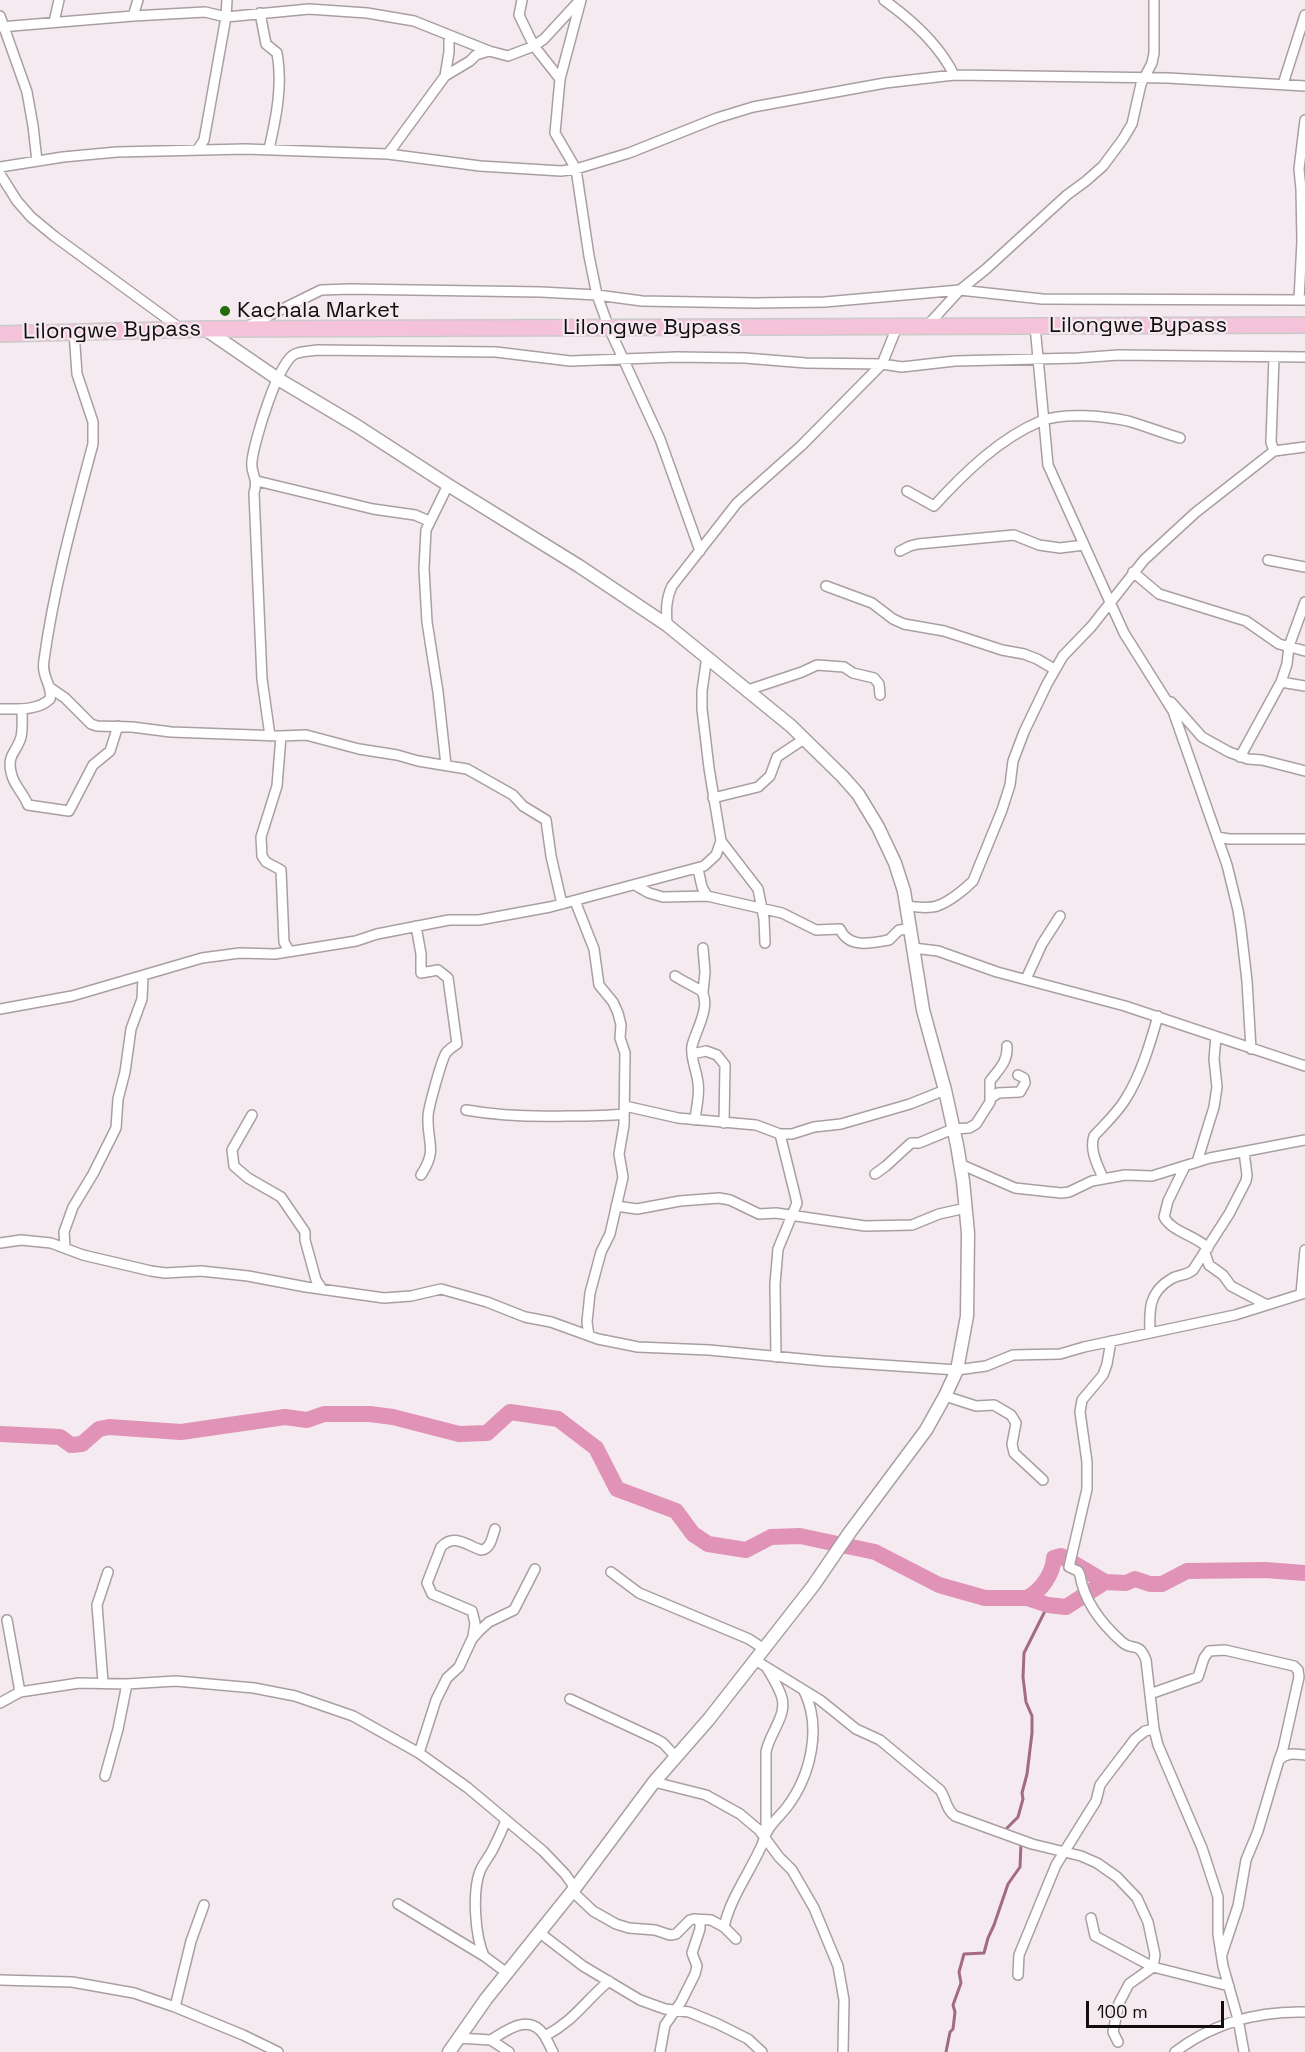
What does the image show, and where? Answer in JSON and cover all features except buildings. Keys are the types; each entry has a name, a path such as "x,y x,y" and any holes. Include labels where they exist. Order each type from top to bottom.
{"main road":[{"name":"Lilongwe Bypass","path":"0,334 205,329 1305,325"}],"street":[{"path":"54,22 59,0"},
{"path":"133,16 138,0"},
{"path":"198,149 204,140 227,0"},
{"path":"522,0 519,15 534,46 560,79"},
{"path":"2,27 133,16 205,12 226,17 309,9 367,13 414,21 489,51 508,56 534,46 544,39 581,0"},
{"path":"581,0 560,79 555,133 576,169 597,295 609,328 660,439 699,551"},
{"path":"884,0 929,38 949,64 954,75"},
{"path":"926,327 960,290 1103,166 1132,124 1141,84 1149,71 1154,53 1154,0"},
{"path":"260,13 266,44 277,53 279,65 275,121 269,149"},
{"path":"1283,84 1300,24 1305,15"},
{"path":"0,16 27,92 36,161"},
{"path":"445,76 449,35"},
{"path":"388,154 445,76 470,61 476,54 489,51"},
{"path":"0,166 117,152 269,149 388,154 480,166 545,171 576,169 629,153 717,118 753,107 885,83 954,75 1144,78 1305,86"},
{"path":"240,329 321,290 427,289 452,292 541,292 597,295 642,301 754,303 825,302 960,290 1042,298 1302,300 1299,169 1305,120"},
{"path":"0,174 17,201 46,230 183,330"},
{"path":"1035,326 1048,465 1110,605 1129,642 1173,711 1227,865 1238,909 1247,981 1251,1049"},
{"path":"667,625 667,598 672,586 699,551 737,503 801,446 882,364 897,327"},
{"path":"205,329 278,379 579,566 667,625 748,690 843,777 869,810 895,862 907,906 923,1010 945,1090 960,1164 968,1233 968,1308 957,1370 945,1396 907,1456 813,1586 764,1649 761,1663 654,1782 449,2052"},
{"path":"0,708 22,709 38,706 47,703 51,695 43,669 47,636 58,581 93,444 93,422 77,374 74,332"},
{"path":"270,736 262,679 254,493 257,481 251,465 255,440 278,379 285,363 294,354 318,350 496,352 570,361 677,357 745,358 806,363 882,364 902,367 955,361 1164,354 1305,357"},
{"path":"1274,357 1271,442 1274,451"},
{"path":"907,491 934,506 961,477 1005,441 1042,420 1069,416 1096,417 1126,421 1180,438"},
{"path":"907,906 936,906 967,886 977,874 1002,810 1010,785 1013,761 1020,742 1054,669 1110,605 1143,560 1195,513 1274,451 1305,447"},
{"path":"257,481 429,520"},
{"path":"446,765 426,612 424,540 429,520 448,485"},
{"path":"900,551 918,544 1014,535 1039,545 1060,548 1084,544"},
{"path":"1268,560 1305,567"},
{"path":"1133,572 1159,594 1246,621 1270,639 1305,651"},
{"path":"826,586 872,603 893,619 904,624 945,631 1002,650 1024,654 1054,669"},
{"path":"1240,757 1281,682 1288,656 1288,646 1305,600"},
{"path":"707,656 702,709 721,841 755,885 762,908 765,943"},
{"path":"748,690 825,664 844,667 854,673 874,678 879,684 880,694"},
{"path":"1281,682 1305,686"},
{"path":"49,687 65,698 91,724 104,727 270,736 306,735 475,772 513,795 523,806 546,820 550,856 562,904"},
{"path":"1162,693 1202,737 1240,757 1305,771"},
{"path":"22,709 20,740 11,754 10,764 14,783 24,793 28,805 69,811 93,765 110,751 118,726"},
{"path":"281,736 277,786 261,837 262,856 266,862 281,870 284,942 289,951"},
{"path":"713,798 758,787 770,776 777,757 804,739"},
{"path":"1217,837 1305,839"},
{"path":"0,1009 72,996 193,960 223,955 275,954 356,941 377,934 449,920 479,920 575,901 698,869 705,866 716,855 721,841"},
{"path":"698,869 702,888 707,896"},
{"path":"635,885 649,893 663,897 707,896 782,913 816,930 840,929 846,938 854,943 889,940 899,930 911,928"},
{"path":"575,901 594,949 599,986 613,1002 618,1013 621,1025 620,1038 625,1053 625,1110 619,1154 623,1177 610,1234 601,1252 590,1293 587,1323 589,1336"},
{"path":"1026,979 1042,944 1060,916"},
{"path":"416,926 422,954 420,973 438,970 448,978 457,1044 446,1053 430,1105 429,1137 432,1148 427,1166 421,1175"},
{"path":"695,1120 698,1083 692,1046 698,1035 705,1006 703,948"},
{"path":"913,948 938,951 997,972 1158,1016 1305,1066"},
{"path":"675,976 686,984 699,988 703,993"},
{"path":"65,1247 64,1232 73,1207 116,1128 118,1099 131,1029 142,999 142,977"},
{"path":"1103,1178 1095,1158 1092,1141 1128,1096 1150,1044 1158,1016"},
{"path":"1197,1162 1214,1107 1217,1087 1214,1059 1216,1037"},
{"path":"875,1174 911,1143 919,1143 953,1129 969,1128 976,1124 990,1102 990,1081 1003,1066 1007,1056 1007,1046"},
{"path":"692,1054 706,1051 717,1055 725,1065 724,1123"},
{"path":"991,1098 998,1093 1020,1092 1025,1083 1024,1078 1018,1075"},
{"path":"466,1110 523,1117 605,1116 625,1110 695,1120 756,1125 780,1134 792,1134 841,1124 910,1104 945,1090"},
{"path":"252,1115 232,1150 234,1166 248,1178 281,1197 305,1232 316,1280 322,1289"},
{"path":"776,1357 775,1284 778,1249 797,1203 780,1134"},
{"path":"960,1164 1015,1188 1069,1192 1103,1178 1125,1175 1152,1176 1197,1162 1305,1140"},
{"path":"1150,1333 1149,1311 1151,1300 1157,1290 1173,1278 1189,1274 1229,1214 1246,1181 1244,1152"},
{"path":"1185,1166 1168,1201 1164,1217 1168,1224 1196,1238 1206,1250 1209,1264 1223,1275 1231,1286 1267,1305"},
{"path":"616,1206 637,1209 680,1201 719,1198 730,1200 759,1214 776,1213 859,1225 912,1225 939,1214 966,1208"},
{"path":"0,1243 21,1240 51,1243 83,1255 158,1272 201,1271 248,1276 384,1298 411,1296 441,1289 487,1302 525,1317 551,1322 589,1336 638,1347 709,1350 957,1370 986,1366 1013,1355 1060,1354 1235,1315 1303,1294 1305,1250"},
{"path":"1111,1341 1103,1375 1082,1400 1080,1412 1087,1462 1087,1489 1070,1567 1078,1571 1096,1615 1124,1644 1138,1647 1146,1660 1158,1745 1202,1848 1218,1897 1218,1934 1221,1956 1238,2019 1244,2052"},
{"path":"945,1396 976,1406 994,1405 1011,1415 1016,1423 1012,1444 1014,1453 1042,1480"},
{"path":"419,1753 439,1693 447,1678 463,1661 472,1639 475,1623 472,1611 432,1593 427,1583 441,1547 445,1543 454,1540 485,1550 489,1547 495,1529"},
{"path":"472,1639 489,1622 514,1610 535,1569"},
{"path":"103,1682 97,1605 108,1572"},
{"path":"611,1572 639,1593 749,1639 764,1649"},
{"path":"7,1620 20,1692"},
{"path":"1150,1694 1198,1677 1204,1658 1209,1651 1225,1650 1294,1666 1298,1670 1299,1677 1283,1749 1258,1831 1246,1860 1238,1906 1221,1956"},
{"path":"761,1663 828,1706 856,1729 880,1740 940,1790 951,1813 1032,1844 1082,1856 1117,1877 1137,1898 1153,1939 1155,1955 1153,1967 1129,1984 1119,2003 1113,2032 1119,2042"},
{"path":"761,1663 781,1695 783,1708 767,1744 765,1835"},
{"path":"0,1703 20,1692 78,1683 103,1682 127,1684 176,1681 284,1693 353,1716 419,1753 468,1788 552,1860 573,1890 606,1920 629,1928 655,1930 670,1935 676,1934 690,1920 711,1920 736,1939"},
{"path":"105,1776 127,1684"},
{"path":"724,1928 740,1885 765,1835 794,1797 801,1781 813,1745 813,1717 804,1691"},
{"path":"570,1699 656,1739 676,1757"},
{"path":"1018,1975 1018,1955 1049,1880 1096,1801 1100,1785 1135,1739 1145,1731 1154,1729"},
{"path":"1279,1760 1283,1755 1305,1755"},
{"path":"654,1782 706,1795 750,1822 765,1835 792,1870 814,1908 836,1957 844,2000 843,2052"},
{"path":"484,1956 478,1935 477,1883 480,1871 506,1820"},
{"path":"398,1904 484,1956 507,1973"},
{"path":"175,2007 191,1941 204,1905"},
{"path":"1091,1918 1095,1936 1153,1967 1229,1986"},
{"path":"660,2052 665,2025 676,2010 695,1974 697,1966 692,1953 700,1929 700,1920"},
{"path":"540,1934 583,1966 653,2005 703,2017 748,2039 762,2052"},
{"path":"0,1980 72,1982 134,1993 175,2007 278,2052"},
{"path":"545,2036 571,2020 609,1981"},
{"path":"1176,2052 1189,2041 1238,2019 1280,2011 1305,2012"},
{"path":"491,2040 522,2023 532,2025 545,2036 553,2052"},
{"path":"458,2038 491,2040 509,2052"}],"waterway":[{"path":"0,1434 60,1437 71,1445 82,1444 99,1429 109,1427 181,1432 285,1417 307,1420 324,1414 370,1414 393,1417 459,1434 487,1433 510,1412 558,1419 596,1448 617,1489 676,1511 693,1534 708,1544 746,1550 771,1537 800,1536 875,1552 939,1585 985,1598 1027,1598 1048,1605 1066,1607 1105,1582 1126,1583 1135,1579 1150,1584 1162,1584 1187,1571 1265,1570 1305,1573"},
{"path":"1027,1598 1045,1581 1054,1558 1061,1556 1105,1582"},
{"path":"1005,1830 1018,1817 1023,1799 1022,1793 1027,1774 1032,1733 1032,1716 1026,1702 1023,1677 1024,1653 1048,1605"},
{"path":"946,2052 950,2032 953,2029 955,2012 953,2005 961,1983 959,1972 964,1954 984,1953 1008,1884 1020,1867 1021,1843"}],"place":[{"name":"Kachala Market","path":"225,311"}]}
